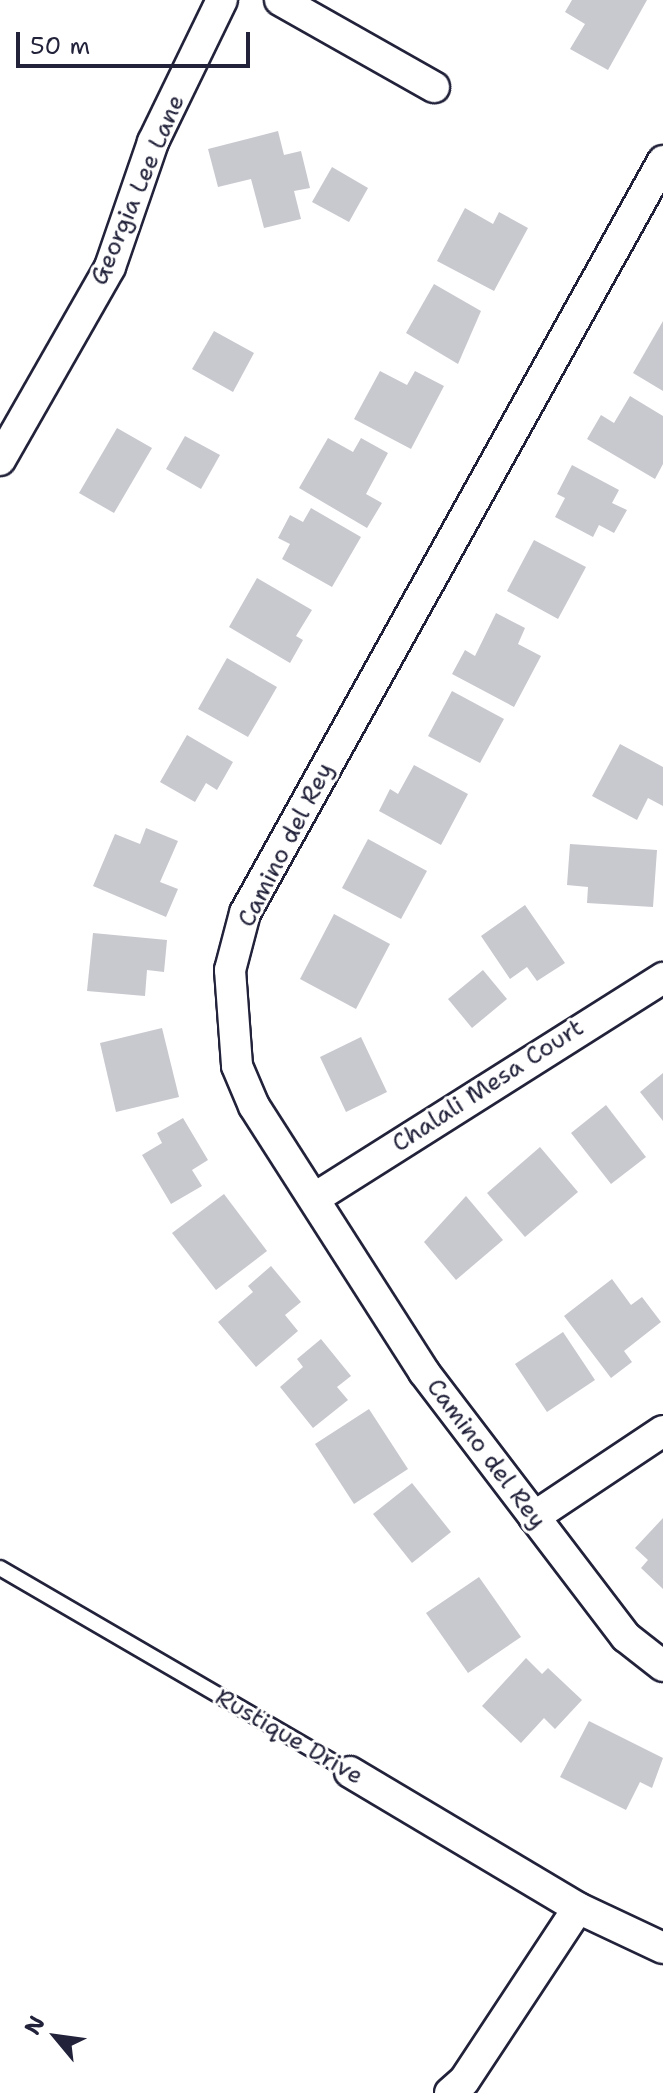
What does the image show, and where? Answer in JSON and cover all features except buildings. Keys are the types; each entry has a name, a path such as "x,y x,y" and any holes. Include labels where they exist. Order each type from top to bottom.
{"street":[{"name":"Georgia Lee Lane","path":"0,460 110,267 153,142 222,0"},
{"path":"280,0 434,87"},
{"name":"Camino del Rey","path":"663,161 651,211 245,913 230,970 237,1066 254,1106 424,1372 626,1637 663,1666"},
{"name":"Chalali Mesa Court","path":"315,1198 663,978"},
{"path":"534,1517 663,1431"},
{"name":"Rustique Drive","path":"350,1772 578,1908 663,1948"},
{"path":"461,2089 578,1908"}],"lane":[{"name":"Rustique Drive","path":"0,1568 350,1772"}]}
